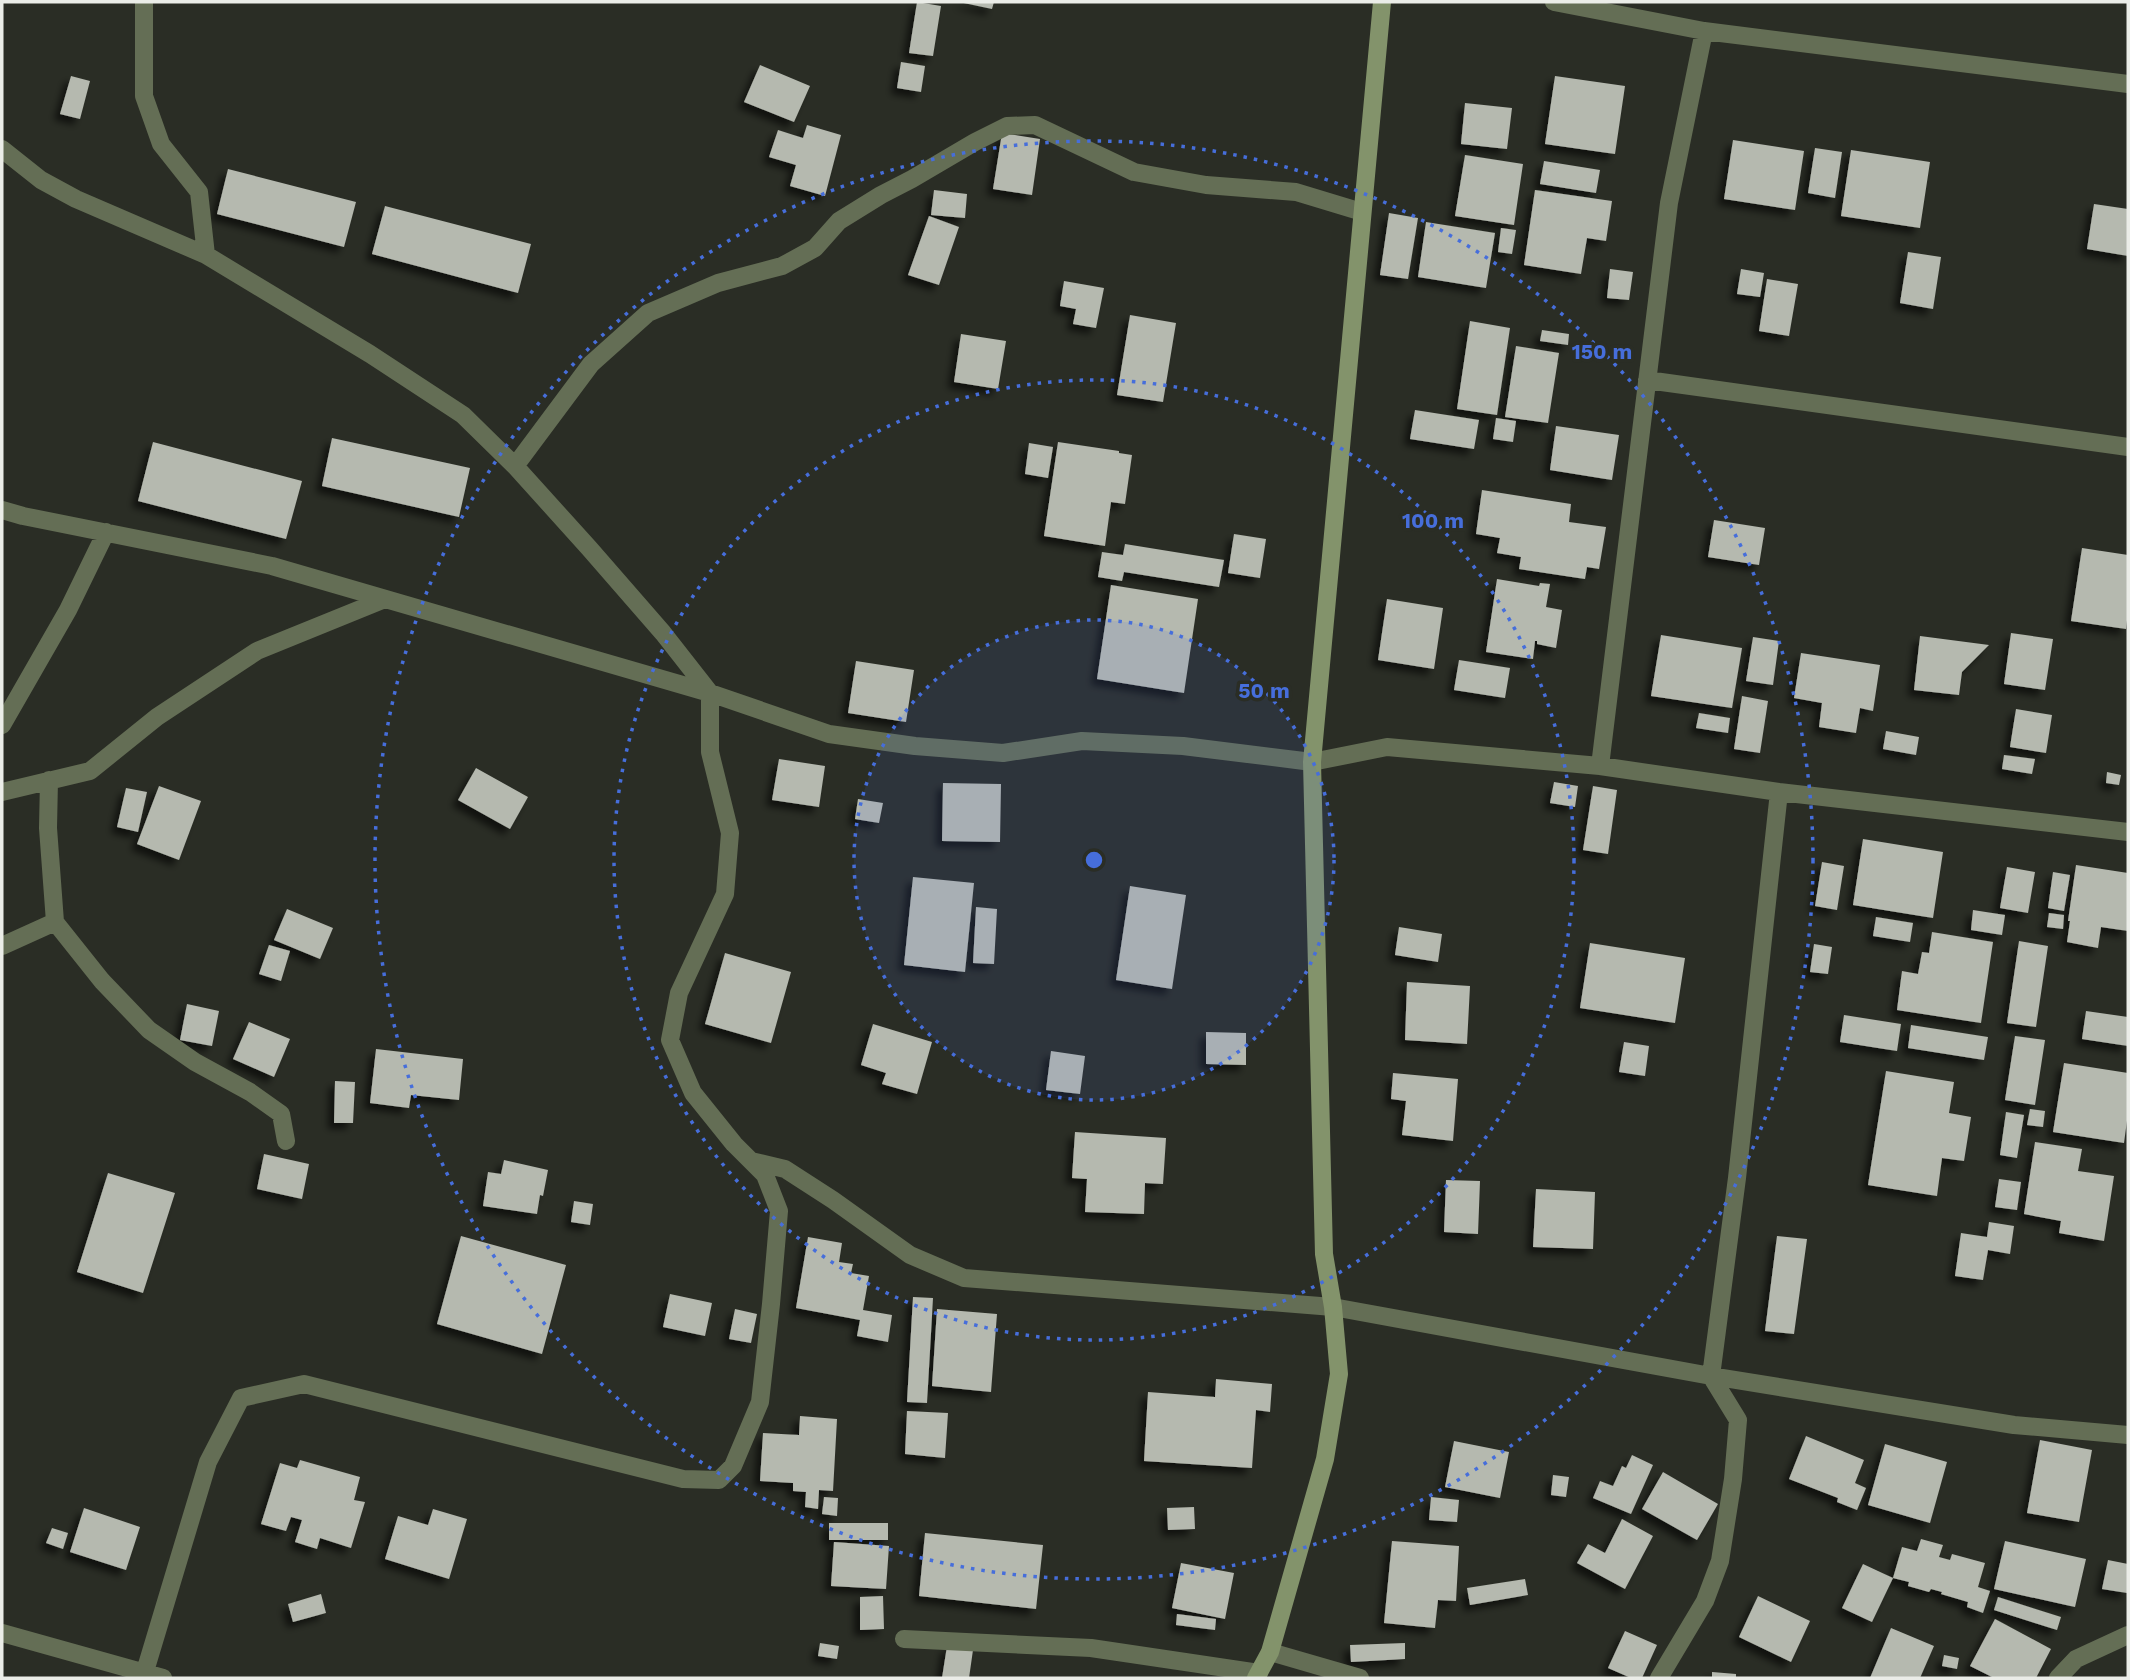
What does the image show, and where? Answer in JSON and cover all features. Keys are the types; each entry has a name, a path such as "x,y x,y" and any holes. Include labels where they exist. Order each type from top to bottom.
{"main road":[{"path":"1257,1676 1270,1652 1325,1459 1339,1374 1333,1307 1324,1254 1312,762 1382,2"}],"street":[{"path":"144,2 144,96 161,144 199,192 206,255"},
{"path":"1554,2 1704,31 2128,85"},
{"path":"1600,766 1669,203 1704,31"},
{"path":"515,466 591,364 648,313 718,283 782,266 815,248 839,221 881,195 1007,127 1035,125 1134,172 1206,185 1296,192 1362,212"},
{"path":"2,149 41,180 76,199 206,255 370,354 463,415 515,466 663,633 710,693 710,752 730,833 725,894 679,993 670,1040 693,1093 734,1144 765,1175 779,1211 760,1402 733,1466 719,1480 683,1479 304,1384 241,1398 208,1462 144,1676"},
{"path":"1647,380 2128,447"},
{"path":"2,510 272,566 710,693 829,734 915,746 1003,753 1082,741 1183,746 1312,762 1387,747 1600,766 1779,792 2128,832"},
{"path":"2,726 68,610 106,532"},
{"path":"2,792 90,771 157,717 257,651 385,599"},
{"path":"49,780 48,828 55,922 102,981 149,1030 195,1062 250,1092 281,1114 286,1141"},
{"path":"1659,1678 1705,1601 1720,1560 1733,1479 1738,1420 1711,1376 1737,1178 1779,792"},
{"path":"2,946 55,922"},
{"path":"751,1161 785,1169 834,1200 910,1255 964,1278 1333,1307 1711,1376 2014,1425 2128,1435"},
{"path":"2,1633 144,1676 163,1678"},
{"path":"2058,1678 2076,1658 2128,1635"},
{"path":"904,1639 1091,1648 1257,1676"},
{"path":"1270,1652 1360,1678"}],"building":[{"path":"917,2 941,6 933,56 909,53"},
{"path":"959,2 994,2 992,9"},
{"path":"901,62 925,66 921,92 897,88"},
{"path":"760,65 810,86 794,122 744,102"},
{"path":"71,76 90,81 80,119 60,114"},
{"path":"1555,76 1625,86 1615,154 1545,144"},
{"path":"1465,103 1512,108 1507,149 1461,144"},
{"path":"807,125 841,135 825,196 790,186 796,165 769,157 778,130 803,138"},
{"path":"1002,133 1040,139 1032,195 993,189"},
{"path":"1733,140 1804,151 1795,210 1724,199"},
{"path":"1815,148 1842,152 1835,198 1808,193"},
{"path":"1851,150 1930,162 1920,228 1841,216"},
{"path":"1465,155 1523,164 1514,225 1455,216"},
{"path":"1544,161 1600,170 1596,193 1540,184"},
{"path":"228,169 356,202 344,247 217,214"},
{"path":"934,190 967,194 965,218 931,215"},
{"path":"1535,190 1612,201 1606,241 1587,238 1581,274 1524,265"},
{"path":"2094,204 2128,209 2128,256 2087,249"},
{"path":"385,206 531,244 518,293 372,254"},
{"path":"1389,213 1418,218 1408,279 1380,275"},
{"path":"929,216 959,227 939,285 908,275"},
{"path":"1426,222 1495,233 1486,288 1418,277"},
{"path":"1501,228 1516,230 1512,254 1498,252"},
{"path":"1908,252 1941,257 1933,309 1900,303"},
{"path":"1610,269 1633,272 1629,300 1607,298"},
{"path":"1741,269 1764,273 1760,297 1737,294"},
{"path":"1767,279 1798,284 1789,336 1759,331"},
{"path":"1064,281 1104,288 1096,328 1073,324 1076,309 1060,306"},
{"path":"1130,315 1176,323 1163,402 1117,395"},
{"path":"1470,321 1510,328 1497,415 1457,409"},
{"path":"1542,330 1569,334 1568,345 1540,341"},
{"path":"961,334 1006,341 998,389 954,382"},
{"path":"1516,346 1559,353 1548,423 1505,417"},
{"path":"1415,410 1479,420 1474,449 1410,439"},
{"path":"1496,418 1516,421 1513,442 1493,439"},
{"path":"1556,426 1619,435 1612,480 1550,470"},
{"path":"332,438 470,468 459,517 322,486"},
{"path":"153,442 302,481 286,539 138,501"},
{"path":"1058,442 1132,455 1125,504 1111,502 1105,546 1044,536"},
{"path":"1029,443 1053,447 1048,478 1025,474"},
{"path":"1482,490 1571,504 1569,522 1606,527 1599,569 1587,567 1585,579 1519,569 1521,557 1497,553 1500,538 1476,534"},
{"path":"1714,520 1765,528 1759,565 1708,557"},
{"path":"1234,534 1266,539 1260,578 1228,573"},
{"path":"1125,544 1224,560 1219,587 1124,572 1122,581 1098,577 1102,552 1123,555"},
{"path":"2082,548 2128,555 2126,629 2071,621"},
{"path":"1497,579 1539,586 1540,583 1550,584 1546,607 1562,610 1556,648 1537,644 1535,641 1533,659 1486,652"},
{"path":"1111,585 1198,599 1184,693 1097,679"},
{"path":"1387,599 1443,608 1434,669 1378,660"},
{"path":"2011,633 2053,639 2045,690 2004,684"},
{"path":"1661,635 1742,648 1732,708 1651,696"},
{"path":"1920,636 1989,645 1962,672 1959,695 1914,690"},
{"path":"1753,637 1779,641 1773,685 1746,681"},
{"path":"1801,653 1880,665 1873,711 1860,708 1856,733 1819,727 1822,703 1794,698"},
{"path":"1459,660 1510,668 1505,698 1454,690"},
{"path":"856,661 914,670 906,722 848,713"},
{"path":"1742,696 1768,701 1760,753 1734,749"},
{"path":"2016,709 2052,715 2046,753 2010,747"},
{"path":"1699,713 1730,718 1728,733 1696,728"},
{"path":"1886,731 1919,737 1916,755 1883,749"},
{"path":"2004,755 2035,759 2032,774 2002,769"},
{"path":"779,759 825,766 819,807 772,800"},
{"path":"476,768 528,797 510,829 458,800"},
{"path":"2107,772 2121,775 2119,785 2106,783"},
{"path":"1554,782 1578,786 1575,807 1550,803"},
{"path":"943,783 1001,784 1000,842 942,841"},
{"path":"159,786 201,801 179,860 137,844"},
{"path":"1593,786 1617,790 1608,854 1583,850"},
{"path":"126,788 147,792 138,832 117,827"},
{"path":"858,799 883,803 879,823 855,819"},
{"path":"1863,839 1943,852 1933,918 1853,905"},
{"path":"1822,862 1844,866 1837,910 1815,906"},
{"path":"2076,865 2128,873 2128,931 2101,927 2098,948 2067,942"},
{"path":"2007,867 2035,872 2028,913 2000,908"},
{"path":"2053,872 2070,875 2064,911 2048,908"},
{"path":"913,877 974,883 965,972 904,965"},
{"path":"1130,886 1186,895 1172,989 1116,980"},
{"path":"976,907 997,909 994,964 973,963"},
{"path":"287,909 333,928 320,959 274,940"},
{"path":"1973,910 2005,915 2002,935 1971,930"},
{"path":"2049,913 2064,915 2063,929 2047,927"},
{"path":"1876,917 1913,923 1910,942 1873,936"},
{"path":"1399,927 1442,934 1438,962 1395,955"},
{"path":"1932,932 1993,942 1981,1023 1897,1010 1902,971 1918,974 1922,952 1929,953"},
{"path":"2019,941 2048,946 2036,1027 2007,1023"},
{"path":"1590,943 1685,958 1675,1023 1580,1008"},
{"path":"1814,944 1832,947 1828,974 1810,972"},
{"path":"269,945 290,951 281,981 259,974"},
{"path":"725,953 791,972 771,1043 705,1024"},
{"path":"1407,982 1470,986 1467,1044 1405,1040"},
{"path":"187,1004 219,1011 212,1046 180,1040"},
{"path":"2086,1011 2128,1017 2128,1046 2082,1039"},
{"path":"1844,1015 1901,1024 1897,1051 1840,1042"},
{"path":"249,1022 290,1039 274,1077 233,1059"},
{"path":"873,1024 932,1042 917,1094 882,1084 886,1073 861,1065"},
{"path":"1911,1025 1988,1037 1984,1060 1908,1048"},
{"path":"1206,1032 1246,1033 1246,1065 1206,1064"},
{"path":"2015,1036 2045,1040 2035,1105 2005,1100"},
{"path":"1624,1042 1649,1046 1645,1076 1619,1072"},
{"path":"376,1049 463,1059 459,1100 411,1095 409,1108 370,1103"},
{"path":"1051,1051 1085,1056 1080,1094 1046,1090"},
{"path":"2064,1063 2128,1073 2128,1113 2124,1143 2053,1132"},
{"path":"1886,1071 1954,1082 1949,1113 1971,1117 1964,1161 1942,1158 1937,1196 1868,1185"},
{"path":"1393,1073 1458,1079 1453,1141 1402,1135 1406,1101 1391,1099"},
{"path":"335,1081 355,1082 353,1123 334,1123"},
{"path":"2030,1109 2045,1111 2043,1127 2027,1125"},
{"path":"2006,1112 2024,1115 2017,1158 2000,1155"},
{"path":"1075,1132 1166,1138 1163,1184 1145,1183 1144,1214 1085,1212 1087,1179 1072,1178"},
{"path":"2035,1142 2082,1149 2078,1171 2114,1176 2104,1241 2059,1233 2061,1221 2024,1214"},
{"path":"264,1154 309,1164 302,1199 257,1189"},
{"path":"504,1160 548,1170 537,1214 483,1206 488,1172 501,1174"},
{"path":"108,1173 175,1193 143,1293 77,1272"},
{"path":"1999,1179 2021,1182 2017,1210 1995,1207"},
{"path":"1446,1180 1480,1181 1478,1234 1444,1232"},
{"path":"1536,1189 1595,1192 1593,1249 1533,1247"},
{"path":"574,1201 593,1204 590,1225 571,1222"},
{"path":"1989,1222 2014,1226 2010,1254 1988,1250 1983,1280 1955,1276 1961,1233 1987,1237"},
{"path":"461,1236 566,1265 542,1354 437,1324"},
{"path":"1777,1236 1807,1239 1794,1334 1765,1331"},
{"path":"808,1237 842,1243 839,1262 853,1264 851,1273 869,1276 863,1310 892,1315 888,1342 857,1336 860,1320 796,1308"},
{"path":"670,1294 712,1303 705,1336 663,1327"},
{"path":"913,1297 933,1298 927,1403 907,1402"},
{"path":"735,1309 757,1314 751,1343 729,1339"},
{"path":"937,1309 997,1314 991,1392 932,1386"},
{"path":"1216,1379 1272,1384 1270,1412 1256,1410 1252,1468 1144,1461 1148,1392 1215,1397"},
{"path":"907,1411 948,1413 945,1458 905,1454"},
{"path":"800,1416 837,1419 833,1491 819,1490 818,1509 805,1507 806,1492 793,1491 793,1483 760,1481 763,1433 799,1435"},
{"path":"1806,1436 1864,1460 1855,1483 1866,1488 1857,1510 1837,1502 1838,1498 1789,1479"},
{"path":"2040,1440 2092,1450 2079,1522 2027,1513"},
{"path":"1454,1441 1509,1452 1500,1498 1445,1487"},
{"path":"1885,1444 1947,1462 1930,1523 1868,1505"},
{"path":"1632,1455 1653,1465 1631,1514 1593,1498 1600,1481 1613,1486 1622,1466 1626,1468"},
{"path":"300,1460 360,1477 354,1500 365,1502 351,1548 320,1538 317,1549 295,1542 302,1520 291,1517 286,1531 261,1524 280,1463 297,1468"},
{"path":"1663,1472 1718,1504 1697,1540 1642,1509"},
{"path":"1553,1475 1569,1477 1566,1497 1551,1495"},
{"path":"824,1497 838,1498 837,1516 822,1514"},
{"path":"1431,1497 1459,1500 1457,1522 1429,1520"},
{"path":"1194,1507 1195,1529 1168,1530 1167,1508"},
{"path":"84,1508 140,1527 126,1570 70,1552"},
{"path":"433,1509 467,1519 449,1579 385,1559 398,1516 428,1525"},
{"path":"1622,1519 1653,1536 1625,1589 1577,1563 1588,1544 1605,1553"},
{"path":"829,1523 888,1523 888,1540 829,1540"},
{"path":"52,1528 68,1533 63,1549 46,1543"},
{"path":"925,1533 1043,1545 1036,1609 919,1596"},
{"path":"1921,1539 1943,1545 1939,1557 1950,1560 1952,1554 1985,1563 1978,1587 1990,1591 1983,1613 1967,1607 1968,1602 1931,1589 1929,1592 1908,1586 1909,1582 1893,1578 1902,1547 1917,1551"},
{"path":"1392,1541 1459,1546 1456,1601 1438,1600 1435,1628 1384,1623"},
{"path":"2005,1541 2086,1559 2075,1607 1994,1589"},
{"path":"834,1542 889,1546 886,1589 831,1586"},
{"path":"2108,1560 2128,1564 2127,1593 2102,1589"},
{"path":"1181,1563 1234,1573 1225,1619 1172,1608"},
{"path":"1863,1564 1893,1578 1872,1622 1842,1608"},
{"path":"1525,1579 1528,1595 1470,1605 1467,1588"},
{"path":"321,1594 326,1613 293,1622 288,1604"},
{"path":"883,1596 884,1629 860,1630 860,1597"},
{"path":"1758,1596 1810,1621 1791,1662 1739,1637"},
{"path":"1998,1597 2061,1617 2057,1630 1994,1610"},
{"path":"1177,1614 1216,1619 1215,1630 1176,1625"},
{"path":"1995,1619 2051,1649 2036,1678 1994,1678 1970,1666"},
{"path":"1891,1628 1934,1646 1920,1678 1870,1678"},
{"path":"1625,1631 1657,1645 1642,1678 1631,1678 1608,1668"},
{"path":"820,1643 839,1646 837,1659 818,1656"},
{"path":"1405,1643 1405,1659 1351,1662 1350,1645"},
{"path":"947,1646 973,1650 969,1678 942,1678"},
{"path":"1944,1655 1959,1658 1957,1669 1942,1666"},
{"path":"1712,1672 1736,1674 1736,1678 1712,1678"}]}
